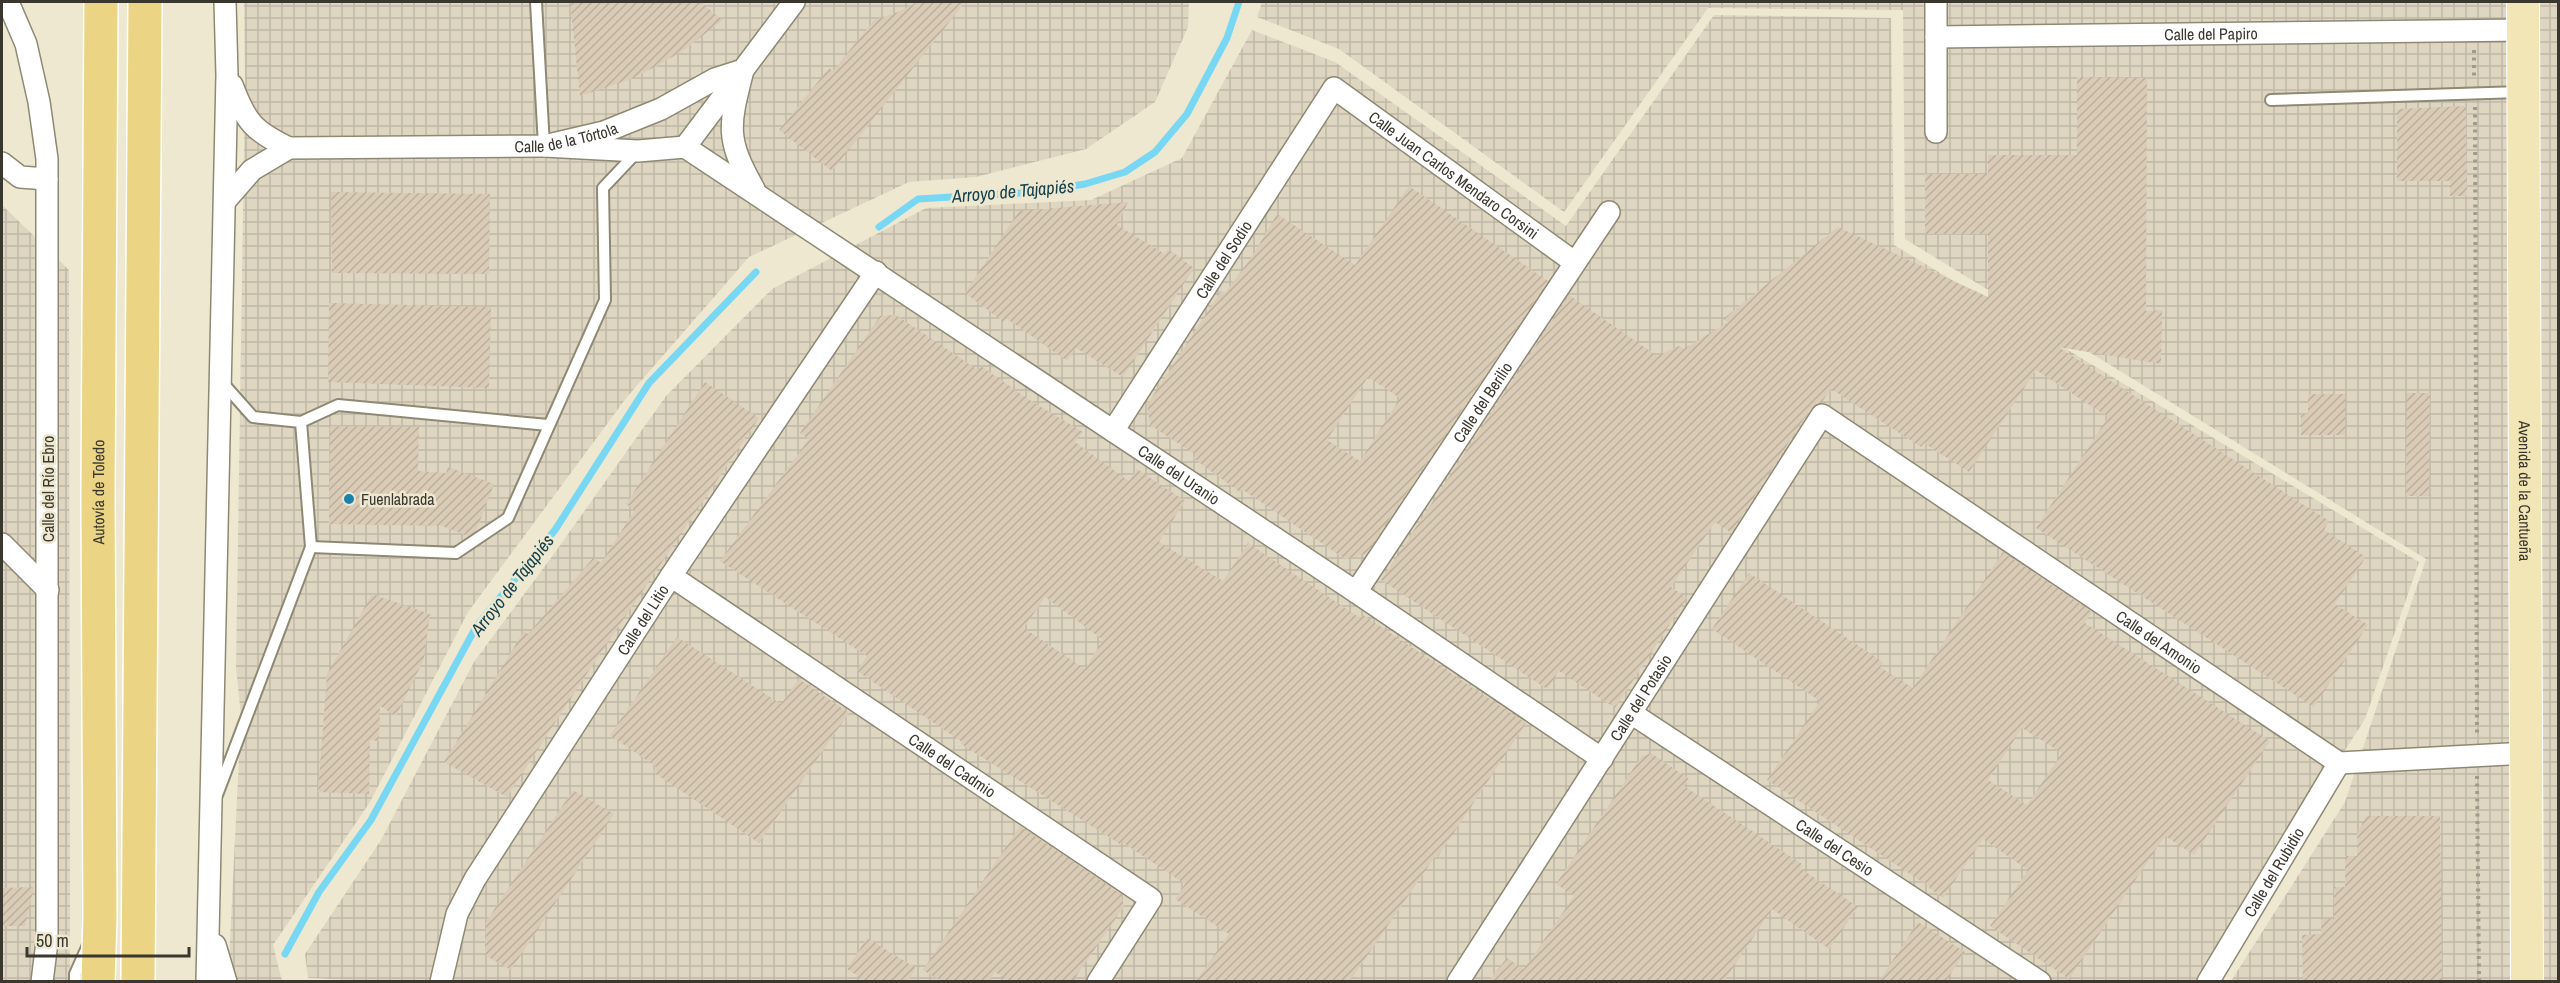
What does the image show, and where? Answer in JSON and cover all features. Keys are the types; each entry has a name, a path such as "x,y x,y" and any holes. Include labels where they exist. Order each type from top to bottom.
{"highway":[{"name":"Autovía de Toledo","path":"98,981 100,917 98,495 101,2"},
{"path":"138,981 145,2"}],"main road":[{"name":"Avenida de la Cantueña","path":"2523,16 2528,981"}],"street":[{"name":"Calle del Río Ebro","path":"8,2 26,44 39,102 47,159 47,942 42,981"},
{"path":"207,981 228,75 225,2"},
{"path":"544,146 638,151 685,147 794,2"},
{"path":"1936,2 1936,132"},
{"name":"Calle del Papiro","path":"1936,37 2474,31 2523,16"},
{"path":"743,70 734,104 731,134 738,161 755,192"},
{"name":"Calle de la Tórtola","path":"228,75 244,116 265,136 289,148 544,146 604,132 661,109 715,80 743,70"},
{"name":"Calle Juan Carlos Mendaro Corsini","path":"1334,88 1574,262"},
{"name":"Calle del Sodio","path":"1113,431 1334,88"},
{"name":"Calle del Uranio","path":"685,147 1356,592 1602,759"},
{"path":"225,201 252,170 289,148"},
{"path":"2,162 20,177 47,179"},
{"name":"Calle del Berilio","path":"1356,592 1574,262 1610,212"},
{"name":"Calle del Litio","path":"441,981 457,914 475,879 671,576 876,272"},
{"name":"Calle del Potasio","path":"1458,981 1822,415"},
{"name":"Calle del Amonio","path":"1822,415 2339,763"},
{"path":"2,544 48,590"},
{"name":"Calle del Cadmio","path":"671,576 1151,898 1098,981"},
{"name":"Calle del Cesio","path":"1631,713 2040,981"},
{"path":"2339,763 2527,753"},
{"name":"Calle del Rubidio","path":"2208,981 2339,763"},
{"path":"210,928 226,981"}],"lane":[{"path":"536,2 544,146"},
{"path":"2271,100 2523,92"},
{"path":"311,547 456,553 507,518 605,300 603,188 638,151"},
{"path":"222,381 253,417 301,422 338,405 548,425"},
{"path":"212,810 311,547 301,422"},
{"path":"75,981 75,974 100,917"}],"path":[{"path":"2474,31 2479,981"}],"shaded area":[{"path":"244,2 1189,2 1188,27 1155,102 1086,149 976,177 909,182 749,257 627,397 468,612 370,802 273,945 282,981 228,982 241,716 236,667 245,83"},
{"path":"1262,2 2558,2 2558,981 2231,981 2345,802 2426,559 1905,239 1903,10 1708,8 1564,212 1339,49 1257,17"},
{"path":"1714,15 1891,18 1894,245 2419,562 2365,719 2197,981 392,982 308,978 305,954 381,840 474,662 666,396 772,289 926,208 1091,200 1182,158 1252,30 1335,62 1566,226"},
{"path":"2,205 69,270 70,981 2,981"}],"building":[{"path":"570,2 700,2 723,20 684,50 657,66 631,79 580,96"},
{"path":"917,2 965,2 832,171 779,130 829,68 833,71 874,20 898,12"},
{"path":"2077,77 2147,78 2146,311 2162,310 2161,364 2058,347 2329,521 2324,530 2366,557 2335,604 2368,625 2314,707 2036,528 2108,417 2036,370 1969,472 1924,443 1921,447 1831,389 1822,402 1811,408 1731,533 1715,522 1671,587 1687,598 1615,708 1559,671 1547,689 1381,580 1569,295 1657,356 1679,346 1684,349 1728,322 1723,319 1838,227 1988,297 1988,234 1925,234 1925,174 1988,174 1988,155 2077,155"},
{"path":"2466,106 2467,196 2450,196 2450,181 2397,181 2397,109"},
{"path":"1409,186 1548,281 1366,554 1345,559 1243,490 1241,493 1193,458 1196,455 1150,425 1147,405 1221,291 1225,293 1253,255 1277,214 1355,265","holes":["1368,377 1400,398 1360,461 1327,440"]},
{"path":"331,192 490,194 489,274 332,273"},
{"path":"1128,202 1117,225 1165,254 1168,249 1194,268 1123,377 1076,348 1067,361 1006,318 1004,322 965,293 1019,211"},
{"path":"329,303 491,307 489,388 328,382"},
{"path":"896,315 978,370 981,366 1028,399 1083,432 1075,442 1129,481 1137,469 1185,501 1159,542 1223,581 1248,543 1360,618 1363,615 1526,723 1438,857 1436,855 1350,981 1196,981 1229,934 1175,899 1185,884 1122,842 1120,844 961,744 962,742 857,671 867,656 720,561 809,439 800,433 880,316","holes":["1045,597 1103,640 1085,669 1024,628"]},
{"path":"705,382 759,418 507,797 444,762 524,631 528,634 594,557 601,563 635,510 626,504"},
{"path":"2407,393 2430,393 2429,496 2406,496"},
{"path":"2308,394 2345,394 2345,435 2301,435 2301,414 2308,414"},
{"path":"330,426 419,427 418,471 446,473 448,467 494,484 476,531 468,536 442,526 329,524"},
{"path":"2003,552 2092,612 2085,623 2270,741 2194,855 2165,836 2069,979 1990,926 2028,870 1983,839 1943,898 1930,887 1767,780 1820,701 1712,629 1749,573 1883,662 1880,667 1913,688","holes":["2022,728 2062,753 2027,805 1988,780"]},
{"path":"372,594 430,614 424,659 396,716 380,706 379,741 370,740 369,794 318,792 327,674"},
{"path":"677,637 781,704 799,679 849,713 759,843 653,772 656,767 610,735"},
{"path":"1651,753 1689,779 1684,786 1802,864 1800,868 1858,907 1829,949 1772,909 1724,981 1488,981 1507,958 1524,969 1574,896 1556,884 1641,757"},
{"path":"573,790 614,814 511,970 485,955 486,922"},
{"path":"2366,816 2440,816 2442,981 2303,981 2302,935 2321,934 2321,919 2334,919 2334,887 2345,887 2345,856 2357,856 2357,834"},
{"path":"1020,826 1121,894 1124,906 1073,981 1010,981 995,972 989,981 941,981 923,970"},
{"path":"34,887 25,926 2,926 2,888"},
{"path":"1918,922 1965,952 1946,981 1879,981"},
{"path":"867,938 916,968 908,981 866,981 847,969"}],"waterway":[{"name":"Arroyo de Tajapiés","path":"879,227 918,199 1035,192 1085,184 1125,172 1155,152 1187,114 1227,38 1239,2"},
{"name":"Arroyo de Tajapiés","path":"285,954 319,892 371,820 476,627 555,530 649,383 756,272"}],"place":[{"name":"Fuenlabrada","path":"349,499"}]}
